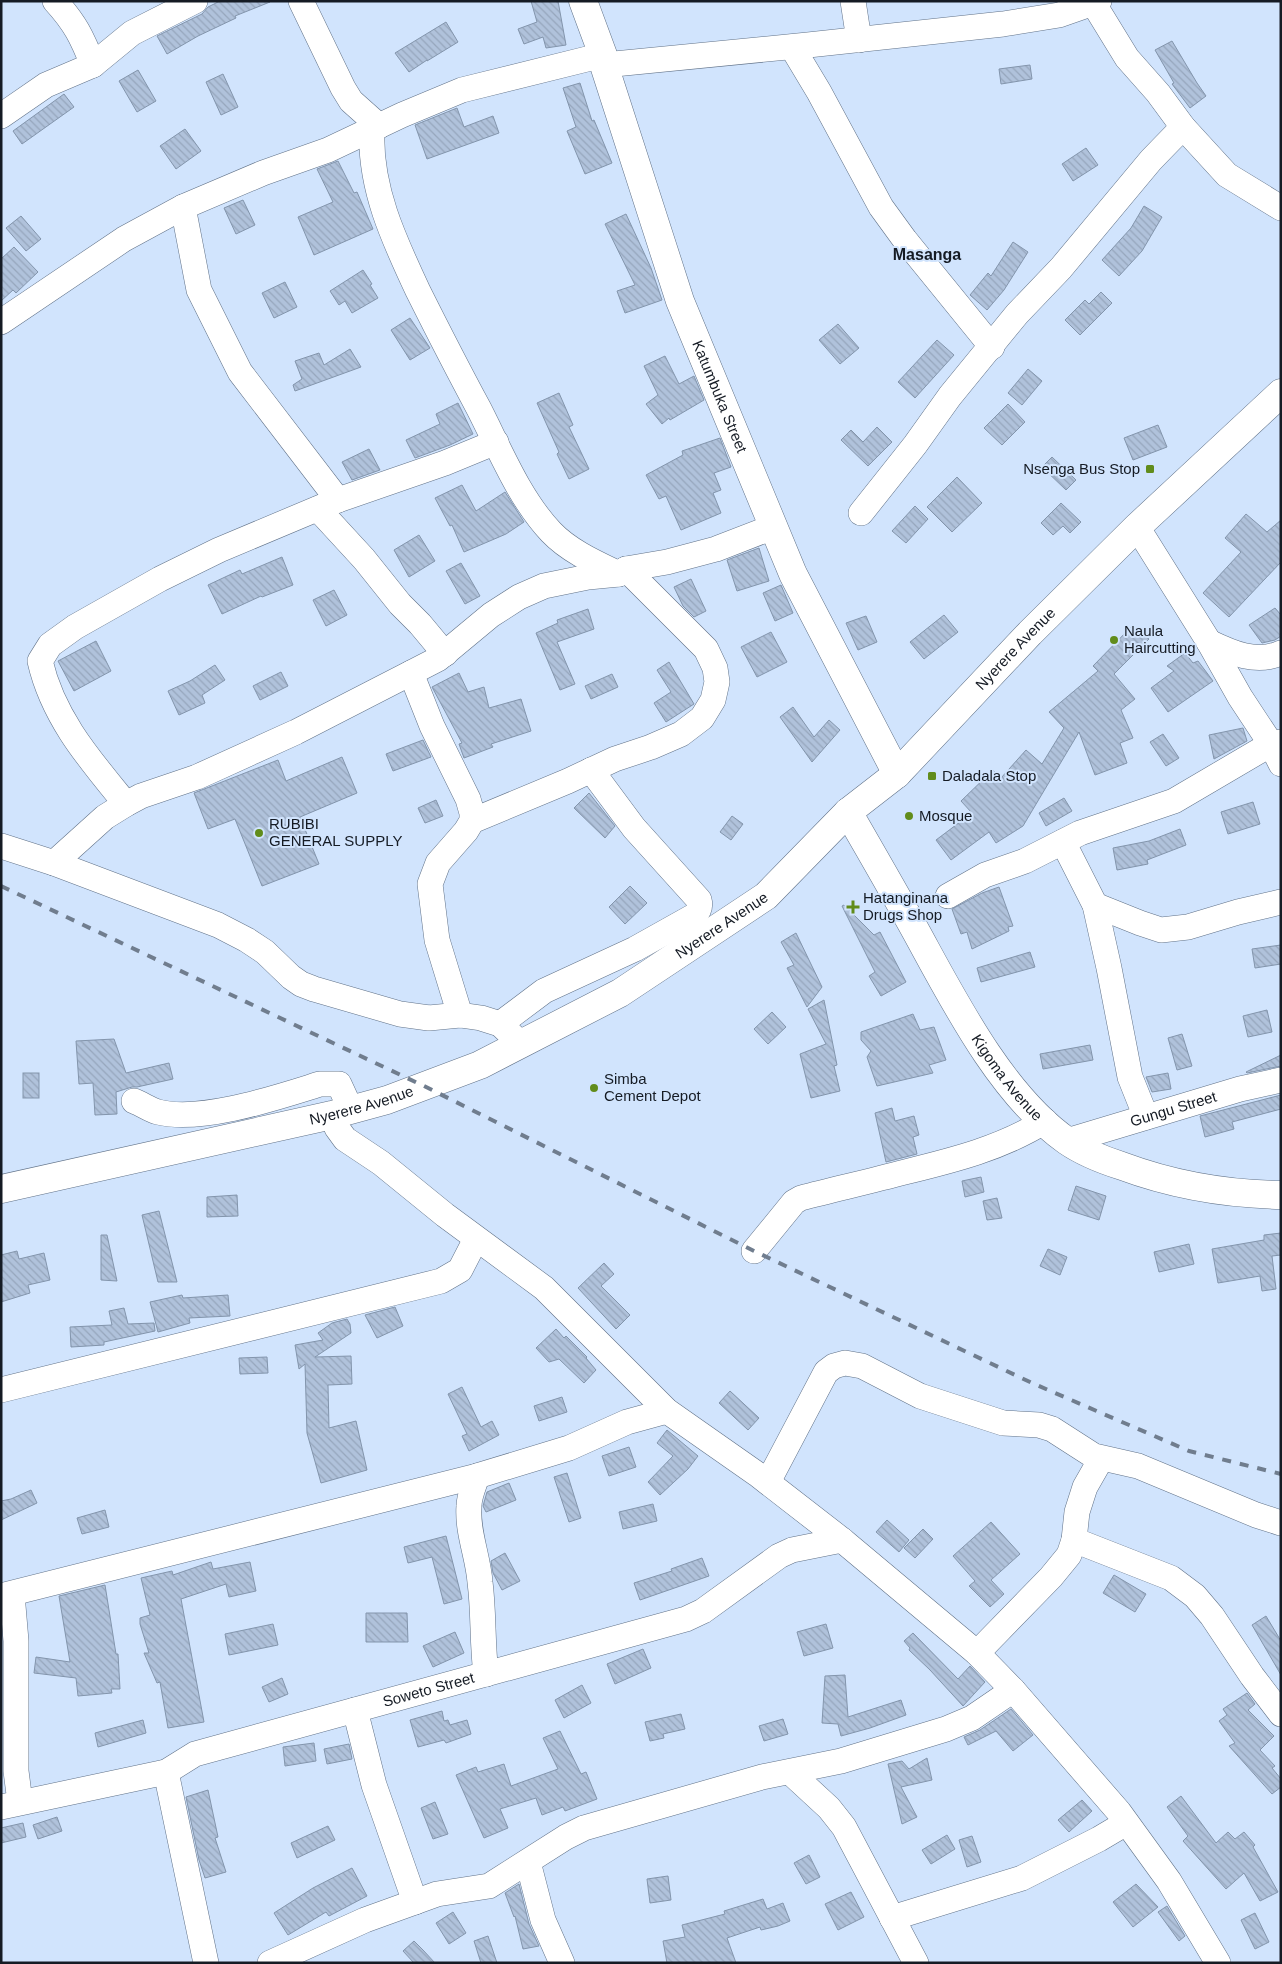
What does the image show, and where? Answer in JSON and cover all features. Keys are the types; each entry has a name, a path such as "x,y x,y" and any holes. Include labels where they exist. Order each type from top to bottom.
{"main road":[{"name":"Katumbuka Street","path":"583,1 680,300 792,574 897,774"},
{"name":"Nyerere Avenue","path":"1,1189 341,1113 387,1100 480,1065 620,993 766,896 848,812 897,774 1030,633 1137,527 1281,393"},
{"name":"Kigoma Avenue","path":"848,812 949,992 994,1064 1033,1111 1067,1141 1103,1160 1151,1177 1202,1189 1281,1195"}],"street":[{"path":"55,1 72,19 93,64"},
{"path":"1,116 46,85 93,64 132,33 195,1"},
{"path":"301,1 322,41 334,72 351,101 376,127"},
{"path":"853,1 859,40"},
{"path":"1,322 124,239 183,207 263,173 328,150 462,90 603,60 792,47 1012,22 1058,15 1095,2 1128,58 1158,93 1183,127 1227,175 1281,208"},
{"path":"792,47 820,92 881,207 905,240 992,347"},
{"path":"376,127 372,159 384,212 406,266 451,359 529,502 552,533 563,543 622,572 706,649 715,668 717,682 713,700 702,718 681,734 651,747 615,759 472,821"},
{"path":"861,513 915,445 950,396 992,347 1017,314 1061,268 1151,160 1183,127"},
{"path":"183,207 200,290 240,372 364,559 444,654"},
{"path":"126,804 80,747 65,725 44,678 40,661 43,653 50,645 75,627 160,579 219,550 328,505 445,463 496,442"},
{"path":"54,862 105,817 126,804 142,796 196,777 296,732 438,659 491,615 519,597 544,586 622,572 716,549 773,527"},
{"path":"948,896 985,876 1025,861 1080,833 1174,801 1277,750 1240,697 1209,642 1137,527"},
{"path":"1209,642 1232,653 1252,657 1271,657 1281,653"},
{"path":"410,673 432,726 468,799 472,813 472,821 466,831 438,863 430,884 437,940 460,1015"},
{"path":"500,1024 544,990 635,950 694,916 699,911 699,900 640,835 591,770"},
{"path":"1063,842 1095,905 1110,968 1130,1077 1146,1117"},
{"path":"1,846 54,862 218,925 265,952 291,977 301,984 314,989 400,1014 429,1018 460,1015 481,1018 500,1024 521,1044"},
{"path":"1095,905 1161,930 1188,927 1281,902"},
{"name":"Gungu Street","path":"1067,1141 1240,1089 1281,1080"},
{"path":"134,1101 158,1112 183,1115 226,1109 320,1084 339,1084 341,1113 337,1128 345,1139 403,1180 476,1239 544,1288 667,1411 768,1482 842,1540 977,1654 1013,1690 1126,1822 1169,1882 1218,1963"},
{"path":"754,1251 794,1202 801,1198 953,1160 1002,1144 1045,1121"},
{"path":"1,1390 441,1281 460,1270 476,1239"},
{"path":"768,1482 826,1372 834,1366 845,1363 862,1366 920,1396 1003,1423 1039,1425 1052,1429 1101,1459 1138,1466 1256,1515 1281,1523"},
{"path":"11,1805 16,1771 16,1641 6,1595 477,1476 570,1448 627,1422 667,1411"},
{"path":"977,1654 1051,1577 1069,1555 1074,1540 1077,1512 1086,1487 1101,1459"},
{"path":"477,1476 468,1504 469,1528 476,1552 480,1581 486,1674"},
{"name":"Soweto Street","path":"11,1805 166,1772 194,1754 686,1619 703,1611 785,1553 842,1540"},
{"path":"1074,1540 1170,1578 1195,1596 1212,1616 1252,1676 1281,1714"},
{"path":"270,1963 365,1920 438,1894 489,1886 566,1837 584,1828 762,1777 841,1761 960,1724 1013,1690"},
{"path":"355,1710 374,1786 416,1902"},
{"path":"166,1772 206,1963"},
{"path":"790,1772 838,1818 916,1963"},
{"path":"892,1918 1022,1878 1091,1843 1126,1822"},
{"path":"528,1862 543,1920 562,1963"}],"building":[{"path":"220,1 270,2 235,16 236,18 198,36 167,54 157,36 202,14 208,7"},
{"path":"531,1 558,1 566,45 546,48 543,37 524,44 518,29 537,22"},
{"path":"446,22 458,42 409,72 395,53"},
{"path":"1172,41 1206,96 1190,108 1172,84 1174,83 1155,50"},
{"path":"1030,65 1032,79 1001,84 999,69"},
{"path":"138,70 156,101 137,112 119,81"},
{"path":"223,74 238,107 221,115 206,82"},
{"path":"580,83 592,121 594,120 612,163 585,174 567,131 576,127 563,88"},
{"path":"64,94 74,107 22,144 13,131"},
{"path":"457,108 464,127 493,116 499,133 427,159 415,125"},
{"path":"185,129 201,151 176,169 160,146"},
{"path":"1086,148 1098,165 1073,181 1062,164"},
{"path":"338,161 354,193 357,192 373,229 314,255 298,217 333,202 317,169"},
{"path":"243,200 255,225 236,234 224,208"},
{"path":"1144,206 1162,217 1142,251 1119,276 1102,260 1131,228"},
{"path":"626,214 651,268 662,300 625,313 617,291 635,285 605,224"},
{"path":"21,216 41,239 26,251 6,228"},
{"path":"1013,242 1028,252 1004,290 987,310 970,295 988,273 991,276"},
{"path":"14,247 38,272 16,293 13,290 1,301 1,259"},
{"path":"363,270 378,298 352,313 345,301 339,305 330,291"},
{"path":"285,282 297,307 274,318 262,293"},
{"path":"1101,292 1112,303 1080,335 1065,320 1085,300 1089,304"},
{"path":"410,318 430,348 410,360 391,330"},
{"path":"838,324 859,348 840,364 819,340"},
{"path":"937,340 954,355 915,398 898,382"},
{"path":"350,349 361,367 295,391 293,385 302,379 295,361 319,353 324,365"},
{"path":"665,356 679,384 694,376 704,400 670,420 669,418 662,424 646,404 658,395 644,366"},
{"path":"1028,369 1042,381 1022,405 1008,393"},
{"path":"559,393 573,425 569,427 589,469 569,479 537,403"},
{"path":"458,403 473,434 415,458 406,440 440,424 436,414"},
{"path":"1008,404 1025,422 1002,445 984,428"},
{"path":"1158,425 1167,447 1133,460 1124,438"},
{"path":"877,427 892,442 868,466 841,440 851,430 863,442"},
{"path":"720,438 731,467 714,473 721,490 713,493 721,513 681,530 666,496 659,499 646,475 683,455 682,451"},
{"path":"369,449 380,470 352,480 342,462"},
{"path":"1052,457 1076,480 1066,490 1042,467"},
{"path":"957,477 982,503 952,532 927,507"},
{"path":"462,485 476,511 505,492 524,522 506,534 464,552 452,525 450,526 435,498"},
{"path":"1061,503 1081,522 1070,533 1063,526 1053,535 1041,523"},
{"path":"915,506 928,519 906,543 892,531"},
{"path":"1246,514 1267,532 1281,520 1281,562 1229,617 1203,593 1241,552 1225,538"},
{"path":"419,535 435,561 409,577 394,550"},
{"path":"759,548 769,581 737,591 727,560"},
{"path":"282,557 293,585 261,596 222,614 208,585 240,570 242,574"},
{"path":"461,563 480,596 465,604 446,571"},
{"path":"691,579 706,611 694,617 683,606 674,587"},
{"path":"781,585 793,613 775,621 763,593"},
{"path":"334,590 347,615 326,626 313,600"},
{"path":"1275,608 1281,615 1281,636 1275,640 1262,643 1249,625"},
{"path":"588,609 594,629 557,642 575,684 560,690 536,633 558,623 557,620"},
{"path":"944,615 958,632 924,659 910,642"},
{"path":"866,616 877,642 858,650 846,623"},
{"path":"1132,626 1149,639 1114,674 1135,699 1121,710 1133,738 1120,743 1127,763 1095,775 1079,732 1023,826 996,843 989,832 951,860 936,840 972,813 961,801 993,770 1001,778 1026,750 1042,764 1064,728 1049,712 1098,671 1093,666"},
{"path":"771,632 787,662 757,677 741,647"},
{"path":"96,641 111,671 74,691 58,661"},
{"path":"1185,653 1193,663 1198,661 1213,681 1168,712 1151,688 1174,671 1167,666"},
{"path":"669,662 694,704 666,722 654,703 671,692 657,670"},
{"path":"215,665 225,680 202,695 205,703 179,715 168,691 190,681"},
{"path":"281,672 288,686 260,700 253,686"},
{"path":"459,673 468,692 484,687 489,708 521,699 531,731 491,744 493,747 464,758 459,744 462,743 432,687"},
{"path":"612,674 618,687 591,699 585,686"},
{"path":"793,707 814,737 829,720 840,730 812,762 780,717"},
{"path":"1243,728 1247,741 1214,759 1209,735"},
{"path":"1163,734 1179,758 1166,766 1150,742"},
{"path":"423,740 431,757 393,771 386,754"},
{"path":"342,757 357,793 300,817 319,864 262,886 235,819 208,829 194,793 278,760 286,781"},
{"path":"589,793 615,826 605,838 574,808"},
{"path":"1064,798 1072,811 1046,826 1039,813"},
{"path":"436,800 443,816 425,823 418,808"},
{"path":"1253,802 1260,824 1228,834 1221,812"},
{"path":"732,816 743,824 731,840 720,832"},
{"path":"1180,829 1186,845 1147,860 1148,864 1117,870 1113,848 1149,841"},
{"path":"630,886 647,903 625,924 609,907"},
{"path":"999,887 1013,926 1008,927 1009,931 972,949 967,932 961,934 952,909 982,893"},
{"path":"844,905 874,935 880,932 906,982 881,996 869,976 875,972 842,906"},
{"path":"796,933 822,987 807,1007 787,968 794,965 781,942"},
{"path":"1281,945 1281,964 1255,968 1252,949"},
{"path":"1030,952 1035,967 981,982 977,968"},
{"path":"824,1000 837,1065 834,1066 840,1091 811,1098 800,1054 826,1044 808,1009"},
{"path":"1267,1010 1272,1032 1248,1037 1243,1016"},
{"path":"772,1012 786,1027 768,1044 754,1029"},
{"path":"913,1014 920,1030 934,1027 946,1060 929,1065 933,1073 877,1086 867,1057 871,1051 861,1040 861,1032"},
{"path":"1182,1034 1192,1066 1177,1070 1168,1038"},
{"path":"114,1039 126,1073 169,1063 173,1079 116,1092 117,1114 95,1115 93,1083 79,1084 76,1041"},
{"path":"1090,1045 1093,1060 1043,1069 1040,1054"},
{"path":"1281,1055 1281,1066 1246,1072"},
{"path":"23,1073 39,1073 39,1098 23,1098"},
{"path":"1168,1073 1171,1089 1152,1092 1146,1077"},
{"path":"1281,1095 1281,1109 1232,1122 1234,1129 1205,1137 1200,1116"},
{"path":"892,1108 895,1121 914,1116 919,1135 913,1137 917,1154 886,1162 875,1113"},
{"path":"981,1177 984,1192 965,1197 962,1181"},
{"path":"1076,1186 1106,1196 1099,1220 1068,1210"},
{"path":"237,1195 238,1216 207,1217 207,1197"},
{"path":"997,1198 1002,1218 987,1220 983,1201"},
{"path":"159,1211 177,1282 158,1282 142,1215"},
{"path":"1281,1233 1281,1255 1272,1256 1276,1289 1262,1291 1260,1276 1218,1283 1212,1249 1264,1240 1264,1235"},
{"path":"101,1235 107,1235 117,1281 101,1280"},
{"path":"1189,1244 1194,1264 1159,1272 1154,1252"},
{"path":"1048,1249 1067,1257 1060,1275 1040,1266"},
{"path":"17,1251 19,1259 44,1253 50,1280 28,1285 30,1293 1,1302 1,1255"},
{"path":"604,1263 614,1274 601,1286 630,1315 616,1329 578,1288"},
{"path":"182,1295 183,1298 228,1295 230,1316 189,1318 190,1323 158,1332 150,1302"},
{"path":"395,1307 403,1326 377,1338 365,1315"},
{"path":"124,1308 128,1324 154,1323 155,1331 104,1342 104,1345 71,1347 70,1327 112,1325 109,1311"},
{"path":"347,1319 350,1324 351,1333 315,1357 351,1356 352,1384 328,1385 329,1428 356,1421 367,1470 321,1483 307,1433 305,1364 299,1369 295,1345 323,1340 318,1333 332,1323"},
{"path":"556,1329 564,1338 566,1336 587,1357 596,1370 584,1383 559,1359 549,1362 536,1348"},
{"path":"267,1357 268,1373 240,1374 239,1358"},
{"path":"462,1387 481,1427 492,1421 499,1435 469,1451 462,1436 467,1434 448,1394"},
{"path":"730,1391 759,1418 748,1430 719,1403"},
{"path":"562,1397 567,1412 539,1421 534,1406"},
{"path":"667,1430 698,1456 688,1469 660,1495 648,1482 673,1456 657,1443"},
{"path":"629,1447 636,1467 609,1476 602,1456"},
{"path":"567,1473 581,1518 569,1522 554,1477"},
{"path":"509,1483 516,1500 486,1512 483,1506 487,1492"},
{"path":"31,1490 37,1503 1,1520 1,1501 11,1499"},
{"path":"653,1504 657,1521 623,1529 619,1512"},
{"path":"105,1510 109,1527 82,1534 77,1518"},
{"path":"887,1520 909,1540 899,1552 876,1532"},
{"path":"991,1522 1020,1554 991,1580 1004,1594 990,1607 969,1586 975,1581 953,1556"},
{"path":"923,1529 933,1539 915,1558 904,1548"},
{"path":"446,1536 462,1599 444,1604 432,1557 408,1563 404,1547"},
{"path":"505,1553 520,1581 502,1590 493,1573 491,1561"},
{"path":"702,1558 709,1576 640,1600 634,1583 672,1571 671,1569"},
{"path":"211,1562 213,1569 250,1562 256,1591 229,1597 226,1584 181,1599 204,1722 168,1728 160,1682 157,1683 144,1653 149,1653 140,1618 150,1615 141,1578 172,1571 173,1575"},
{"path":"1114,1575 1146,1594 1135,1612 1103,1593"},
{"path":"105,1585 116,1654 118,1654 120,1689 111,1689 112,1693 78,1696 76,1678 34,1673 36,1657 70,1662 59,1596"},
{"path":"366,1613 407,1613 408,1642 366,1642"},
{"path":"1266,1616 1281,1641 1281,1675 1252,1625"},
{"path":"273,1624 278,1645 229,1655 225,1634"},
{"path":"826,1624 833,1648 804,1656 797,1632"},
{"path":"455,1632 464,1653 433,1667 423,1646"},
{"path":"913,1633 958,1679 970,1666 985,1682 963,1706 909,1650 910,1648 904,1641"},
{"path":"643,1649 651,1668 615,1684 607,1664"},
{"path":"845,1675 848,1717 901,1700 906,1715 841,1736 838,1724 822,1723 825,1676"},
{"path":"282,1678 288,1694 269,1702 262,1687"},
{"path":"582,1685 591,1703 564,1718 555,1700"},
{"path":"1247,1693 1255,1704 1248,1710 1274,1736 1260,1750 1275,1766 1272,1768 1281,1779 1281,1787 1272,1794 1229,1746 1235,1743 1219,1721 1227,1715 1223,1709"},
{"path":"1011,1709 1033,1735 1013,1751 996,1731 968,1745 964,1737 980,1730"},
{"path":"442,1711 444,1721 448,1720 450,1725 467,1720 471,1734 446,1743 444,1740 418,1747 410,1720"},
{"path":"681,1714 685,1729 663,1734 664,1738 650,1741 645,1722"},
{"path":"783,1719 788,1734 764,1741 759,1726"},
{"path":"143,1720 146,1733 98,1747 95,1733"},
{"path":"560,1731 581,1774 586,1772 597,1799 565,1811 563,1807 542,1815 536,1798 500,1809 508,1828 484,1838 456,1775 476,1767 478,1772 504,1764 511,1786 558,1769 543,1738"},
{"path":"314,1743 316,1761 285,1766 283,1747"},
{"path":"349,1744 352,1759 327,1764 324,1749"},
{"path":"927,1758 932,1780 901,1787 917,1817 902,1824 888,1764 902,1761 909,1769"},
{"path":"208,1790 218,1837 215,1838 226,1872 205,1878 199,1860 186,1797"},
{"path":"1181,1796 1216,1843 1228,1832 1235,1839 1244,1832 1255,1845 1253,1847 1278,1892 1260,1901 1244,1873 1226,1889 1183,1841 1188,1836 1167,1807"},
{"path":"1082,1800 1092,1811 1069,1832 1058,1820"},
{"path":"435,1802 448,1834 433,1839 421,1808"},
{"path":"57,1817 62,1831 38,1839 33,1825"},
{"path":"23,1823 26,1837 1,1843 1,1828"},
{"path":"328,1826 335,1840 297,1858 291,1843"},
{"path":"947,1835 955,1849 931,1864 922,1850"},
{"path":"972,1836 981,1862 967,1867 959,1840"},
{"path":"809,1855 820,1877 806,1884 794,1863"},
{"path":"352,1868 367,1896 329,1916 326,1912 288,1935 274,1913 313,1888"},
{"path":"668,1876 671,1900 650,1903 647,1879"},
{"path":"519,1884 529,1924 539,1946 523,1949 515,1916 505,1893"},
{"path":"1136,1884 1158,1907 1133,1927 1113,1902"},
{"path":"851,1892 864,1917 838,1930 825,1904"},
{"path":"763,1899 767,1909 783,1903 790,1921 761,1930 760,1927 727,1938 736,1963 667,1963 663,1941 685,1937 682,1925 725,1914 724,1911"},
{"path":"1167,1906 1185,1936 1179,1941 1158,1912"},
{"path":"453,1912 466,1933 449,1944 436,1923"},
{"path":"1255,1913 1269,1942 1255,1949 1241,1920"},
{"path":"488,1936 497,1963 481,1963 474,1941"},
{"path":"414,1941 435,1963 414,1963 403,1951"}],"railway":[{"path":"1,886 424,1086 754,1251 1032,1383 1189,1451 1281,1474"}],"place":[{"name":"Nsenga Bus Stop","path":"1150,469"},
{"name":"Naula Haircutting","path":"1114,640"},
{"name":"Daladala Stop","path":"932,776"},
{"name":"Mosque","path":"909,816"},
{"name":"RUBIBI GENERAL SUPPLY","path":"259,833"},
{"name":"Hatanginana Drugs Shop","path":"853,907"},
{"name":"Simba Cement Depot","path":"594,1088"}],"district":[{"name":"Masanga","path":"927,254"}]}
